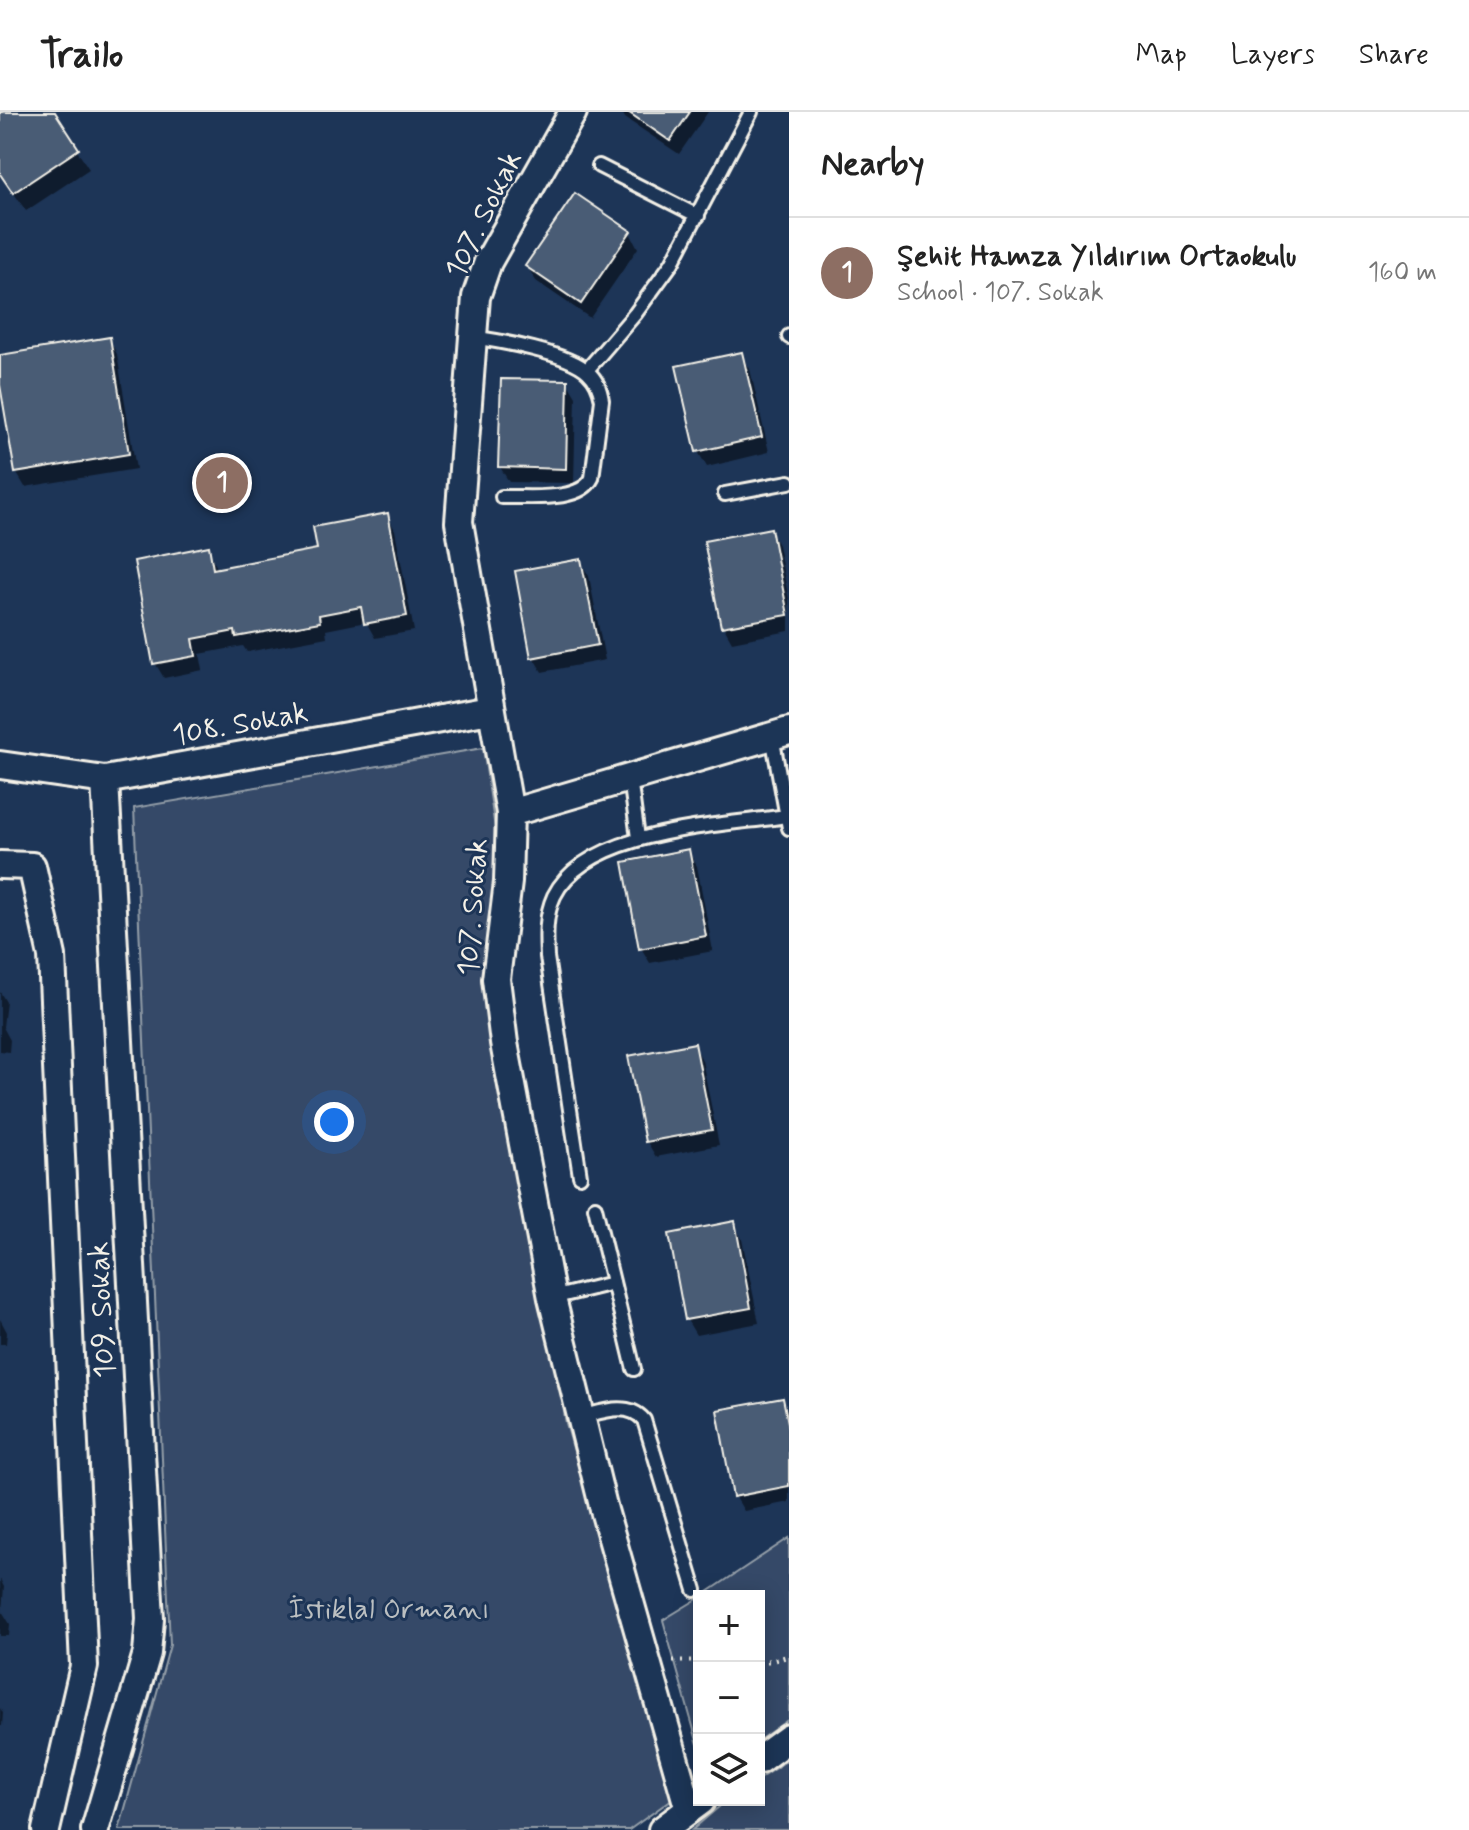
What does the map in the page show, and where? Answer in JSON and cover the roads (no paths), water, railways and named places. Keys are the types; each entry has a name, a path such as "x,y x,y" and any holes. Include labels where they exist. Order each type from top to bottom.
{"street":[{"name":"107. Sokak","path":"573,112 488,262 476,297 459,522 510,813 508,882 496,979 504,1043 552,1298 604,1510 693,1795"},
{"name":"108. Sokak","path":"0,765 105,780 490,710"},
{"path":"510,813 780,733"},
{"name":"109. Sokak","path":"95,1830 147,1653 150,1619 105,780"},
{"path":"0,865 32,866 52,956 54,988 84,1666 46,1830"},
{"path":"765,1756 789,1738"},
{"path":"662,1830 695,1806"}],"lane":[{"path":"587,370 655,289 672,263 751,112"},
{"path":"599,166 698,216"},
{"path":"472,337 504,341 577,363 595,379 602,400 592,478 588,486 582,491 565,495 502,497"},
{"path":"725,494 789,482"},
{"path":"580,1176 547,957 546,926 554,896 573,871 598,855 638,838 788,822 780,733"},
{"path":"630,778 638,838"},
{"path":"595,1207 634,1369"},
{"path":"552,1298 613,1283"},
{"path":"581,1417 625,1409 633,1410 644,1420 695,1590"}],"place":[{"name":"Şehit Hamza Yıldırım Ortaokulu","path":"222,483"}],"park label":[{"name":"İstiklal Ormanı","path":"389,1608"}]}
